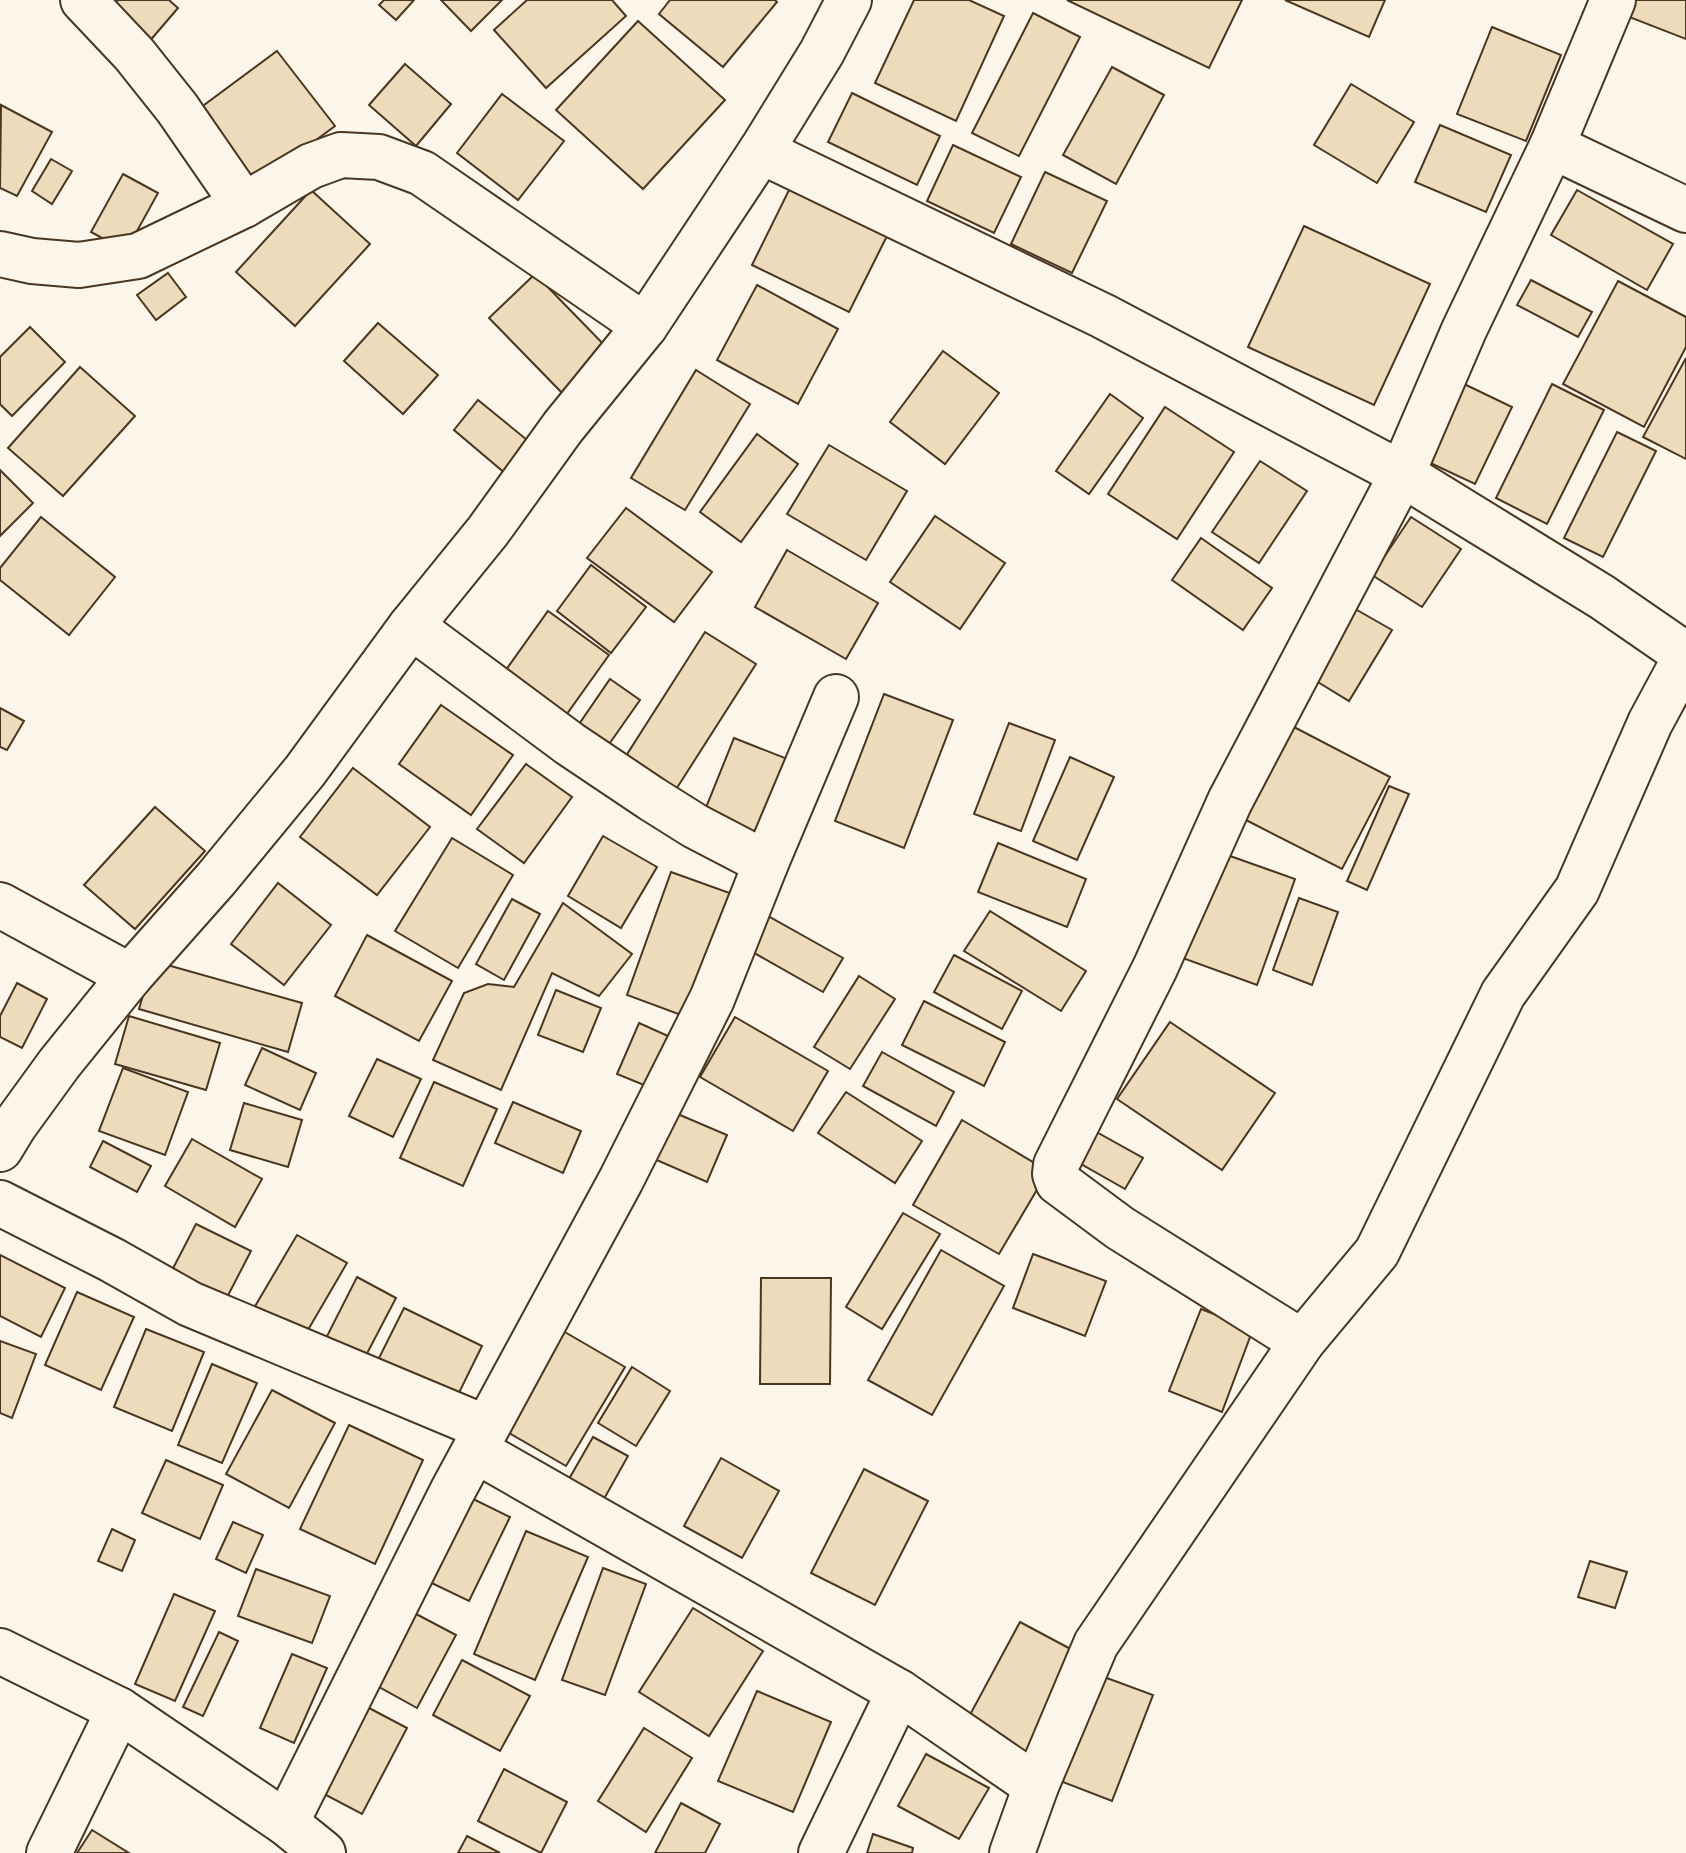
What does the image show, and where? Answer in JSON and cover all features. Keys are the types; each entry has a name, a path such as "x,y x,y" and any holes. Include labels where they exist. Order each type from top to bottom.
{"street":[{"path":"83,0 134,54 177,108 244,205"},
{"path":"0,1149 50,1077 130,976 216,879 305,771 563,427 645,326 761,151 822,52 849,0"},
{"path":"1302,1342 1098,1214 1058,1182 1056,1165 1155,968 1230,801 1402,474 1464,330 1552,146 1613,0"},
{"path":"1552,146 1686,210"},
{"path":"761,151 1103,316 1402,474 1602,597 1686,656 1650,723 1577,890 1503,994 1377,1252 1302,1342 1096,1644 1036,1786 1012,1853"},
{"path":"0,254 32,261 79,265 138,256 244,205 311,166 341,155 379,157 422,173 645,326"},
{"path":"411,626 570,744 640,791 695,826 766,863"},
{"path":"286,1823 480,1439 621,1180 712,999 836,697"},
{"path":"0,905 130,976"},
{"path":"0,1203 190,1304 480,1439 899,1692 1036,1786"},
{"path":"0,1651 119,1710 286,1823 323,1853"},
{"path":"821,1853 899,1692"},
{"path":"49,1853 119,1710"}],"building":[{"path":"118,0 169,0 178,8 142,50 102,18"},
{"path":"384,0 414,0 396,20 379,5"},
{"path":"441,0 502,0 471,31"},
{"path":"527,0 612,0 626,16 546,88 494,30"},
{"path":"670,0 777,2 723,67 659,14"},
{"path":"914,0 969,0 1004,16 956,121 875,83"},
{"path":"1067,0 1242,0 1209,68"},
{"path":"1285,0 1385,0 1369,37"},
{"path":"1624,0 1686,0 1686,39 1619,13"},
{"path":"1033,13 1080,37 1019,156 972,133"},
{"path":"638,21 725,100 643,189 556,110"},
{"path":"1492,27 1561,55 1526,141 1457,114"},
{"path":"277,51 335,126 250,189 192,114"},
{"path":"405,64 451,104 416,146 369,105"},
{"path":"1112,67 1164,95 1116,184 1063,155"},
{"path":"1351,84 1414,122 1377,183 1314,145"},
{"path":"852,93 940,136 917,185 828,142"},
{"path":"502,94 564,141 518,200 457,153"},
{"path":"1,105 52,132 17,196 0,188"},
{"path":"1440,125 1511,155 1486,212 1415,182"},
{"path":"953,145 1021,177 994,233 927,201"},
{"path":"51,159 72,171 52,204 32,191"},
{"path":"1045,172 1107,201 1072,273 1011,244"},
{"path":"123,174 158,193 126,251 91,232"},
{"path":"790,188 887,236 849,312 752,265"},
{"path":"311,190 370,244 295,326 236,272"},
{"path":"1577,190 1673,244 1647,290 1551,235"},
{"path":"1304,226 1430,284 1374,405 1248,347"},
{"path":"168,273 186,297 156,320 137,295"},
{"path":"535,274 613,354 567,398 489,318"},
{"path":"1531,280 1592,312 1578,337 1517,305"},
{"path":"1618,281 1686,317 1686,347 1644,427 1563,384"},
{"path":"757,285 838,329 798,404 717,360"},
{"path":"378,323 438,375 403,414 344,361"},
{"path":"30,327 65,362 12,416 0,404 0,357"},
{"path":"943,351 999,393 945,464 890,422"},
{"path":"1686,358 1686,459 1643,437"},
{"path":"80,367 135,416 63,496 8,448"},
{"path":"696,370 750,404 685,510 631,478"},
{"path":"1462,383 1512,407 1475,484 1424,460"},
{"path":"1552,384 1604,410 1547,524 1496,498"},
{"path":"1110,394 1143,418 1089,494 1056,471"},
{"path":"478,400 532,444 506,474 454,430"},
{"path":"1165,407 1234,452 1177,539 1108,494"},
{"path":"1617,432 1656,451 1603,557 1564,538"},
{"path":"757,434 798,464 741,542 700,512"},
{"path":"829,445 907,491 866,560 787,514"},
{"path":"1260,461 1307,491 1259,563 1212,532"},
{"path":"0,470 33,503 0,536"},
{"path":"626,508 712,572 674,622 587,558"},
{"path":"935,516 1005,563 960,629 890,582"},
{"path":"41,517 115,577 69,635 0,580 0,568"},
{"path":"1411,517 1461,549 1422,607 1372,575"},
{"path":"1201,538 1272,588 1243,630 1172,580"},
{"path":"787,550 878,603 846,659 755,607"},
{"path":"591,565 646,607 611,653 557,611"},
{"path":"1350,606 1392,630 1349,701 1308,676"},
{"path":"548,611 609,655 559,725 498,681"},
{"path":"705,632 756,664 675,791 624,759"},
{"path":"610,679 640,700 605,750 575,730"},
{"path":"884,694 953,720 904,848 835,821"},
{"path":"441,705 513,755 471,815 399,764"},
{"path":"0,708 24,721 7,750 0,747"},
{"path":"1009,723 1055,740 1021,831 974,814"},
{"path":"1292,726 1390,777 1342,869 1244,819"},
{"path":"734,738 800,764 765,852 699,825"},
{"path":"1070,757 1114,777 1077,860 1033,841"},
{"path":"526,764 572,797 524,863 477,829"},
{"path":"353,768 430,827 377,895 300,837"},
{"path":"1389,786 1409,794 1367,890 1347,881"},
{"path":"155,807 205,851 135,929 84,885"},
{"path":"603,836 657,867 621,928 568,896"},
{"path":"452,838 513,875 458,968 395,931"},
{"path":"998,843 1086,879 1067,927 978,892"},
{"path":"1216,851 1295,879 1257,985 1177,956"},
{"path":"671,872 738,896 692,1019 627,995"},
{"path":"278,883 331,925 284,985 231,944"},
{"path":"1299,898 1338,912 1312,985 1273,970"},
{"path":"512,899 540,914 504,980 476,964"},
{"path":"563,903 632,954 599,996 552,973 501,1090 433,1060 464,993 488,984 514,987"},
{"path":"990,911 1086,971 1061,1011 964,951"},
{"path":"761,912 843,958 823,992 742,946"},
{"path":"367,935 452,981 419,1041 335,996"},
{"path":"954,955 1022,991 1002,1029 934,992"},
{"path":"153,961 302,1003 288,1052 139,1009"},
{"path":"859,976 895,999 850,1069 814,1047"},
{"path":"17,983 47,999 22,1048 0,1037 0,1016"},
{"path":"556,990 601,1008 583,1052 538,1035"},
{"path":"924,1001 1005,1042 984,1086 902,1045"},
{"path":"129,1016 220,1043 206,1090 115,1064"},
{"path":"735,1017 828,1071 793,1131 700,1077"},
{"path":"1170,1022 1275,1093 1222,1170 1117,1099"},
{"path":"639,1023 677,1040 656,1090 617,1074"},
{"path":"262,1048 316,1073 300,1110 245,1085"},
{"path":"882,1052 954,1092 936,1126 863,1086"},
{"path":"377,1059 421,1079 393,1137 349,1116"},
{"path":"123,1068 188,1092 165,1155 99,1131"},
{"path":"434,1082 497,1109 463,1186 400,1158"},
{"path":"846,1092 922,1141 895,1183 818,1133"},
{"path":"513,1102 581,1131 563,1173 495,1143"},
{"path":"244,1103 302,1120 288,1167 230,1150"},
{"path":"673,1112 727,1135 707,1182 652,1158"},
{"path":"962,1120 1048,1171 999,1254 913,1205"},
{"path":"1084,1125 1143,1158 1125,1189 1067,1156"},
{"path":"192,1139 262,1179 235,1227 165,1186"},
{"path":"103,1141 151,1166 137,1192 90,1167"},
{"path":"903,1213 940,1234 882,1329 846,1307"},
{"path":"196,1224 251,1251 222,1307 168,1278"},
{"path":"297,1235 347,1263 301,1342 251,1313"},
{"path":"941,1250 1004,1286 932,1415 868,1380"},
{"path":"1033,1254 1106,1281 1085,1336 1013,1308"},
{"path":"0,1255 65,1288 41,1337 0,1316"},
{"path":"357,1277 396,1298 361,1365 322,1346"},
{"path":"761,1278 831,1278 830,1384 760,1384"},
{"path":"77,1292 134,1317 101,1390 45,1365"},
{"path":"404,1308 482,1346 452,1407 374,1368"},
{"path":"1201,1309 1253,1329 1222,1412 1169,1391"},
{"path":"551,1324 625,1367 566,1466 492,1423"},
{"path":"146,1329 204,1352 172,1431 114,1407"},
{"path":"0,1341 36,1354 12,1418 0,1413"},
{"path":"212,1364 257,1383 222,1463 178,1445"},
{"path":"632,1367 670,1391 636,1446 598,1423"},
{"path":"272,1390 335,1423 289,1508 226,1474"},
{"path":"349,1425 423,1460 375,1564 300,1529"},
{"path":"593,1437 628,1456 604,1499 569,1479"},
{"path":"721,1458 779,1491 742,1558 684,1526"},
{"path":"166,1460 223,1485 200,1539 142,1513"},
{"path":"864,1469 928,1501 875,1605 811,1573"},
{"path":"459,1492 510,1517 469,1601 417,1576"},
{"path":"233,1522 263,1535 246,1573 216,1559"},
{"path":"112,1529 135,1540 122,1571 98,1561"},
{"path":"526,1531 588,1557 535,1680 474,1654"},
{"path":"1590,1561 1627,1572 1615,1608 1578,1597"},
{"path":"603,1568 646,1584 605,1695 562,1680"},
{"path":"256,1569 330,1596 312,1643 238,1616"},
{"path":"174,1594 215,1611 175,1701 135,1684"},
{"path":"401,1606 456,1635 417,1708 363,1678"},
{"path":"693,1608 763,1651 709,1736 639,1692"},
{"path":"1020,1622 1080,1654 1026,1756 965,1724"},
{"path":"219,1632 238,1641 203,1716 183,1707"},
{"path":"292,1654 327,1668 294,1743 260,1728"},
{"path":"462,1660 530,1696 500,1751 433,1715"},
{"path":"1096,1674 1153,1695 1112,1801 1055,1779"},
{"path":"757,1691 831,1722 793,1812 718,1781"},
{"path":"352,1699 407,1728 362,1814 307,1785"},
{"path":"644,1728 692,1758 646,1832 598,1801"},
{"path":"926,1754 989,1788 959,1839 898,1806"},
{"path":"504,1769 567,1802 541,1853 478,1821"},
{"path":"681,1803 720,1824 705,1853 655,1853"},
{"path":"92,1830 129,1853 77,1853"},
{"path":"873,1834 913,1848 912,1853 867,1853"},
{"path":"467,1836 500,1853 458,1853"}]}
